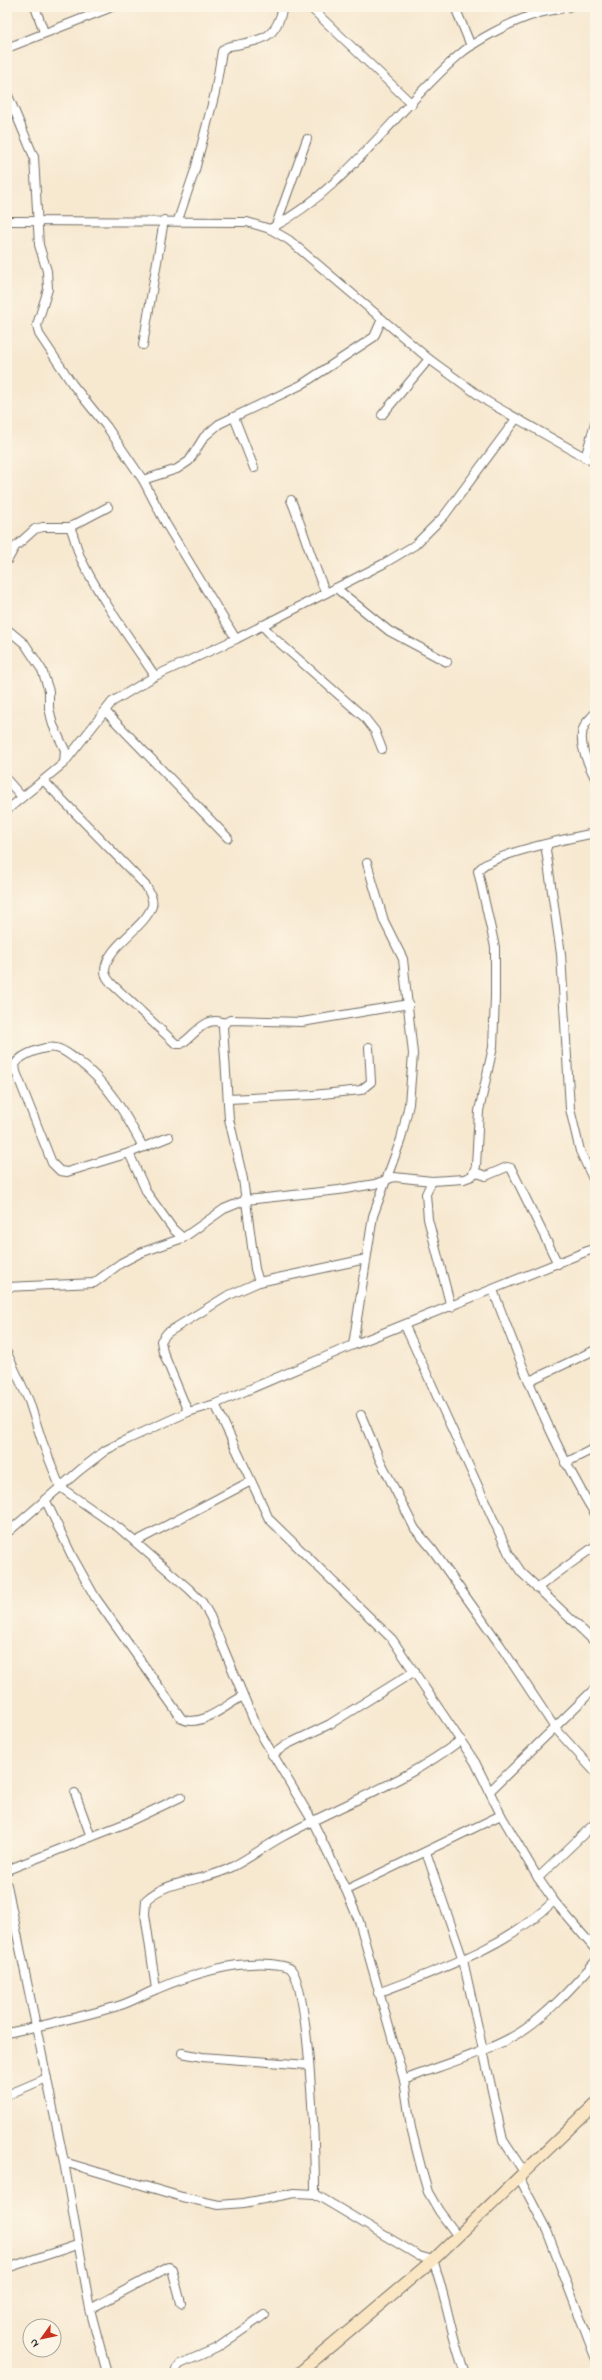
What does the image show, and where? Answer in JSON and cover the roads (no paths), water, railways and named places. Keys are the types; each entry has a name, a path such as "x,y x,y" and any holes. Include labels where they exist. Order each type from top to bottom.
{"street":[{"path":"35,7 44,32"},
{"path":"7,48 44,32 112,7"},
{"path":"178,220 195,170 215,93 222,51 228,46 256,40 271,33 277,27 283,7"},
{"path":"310,7 412,104"},
{"path":"455,7 471,46"},
{"path":"273,227 298,212 346,172 459,55 471,46 531,11 569,7"},
{"path":"7,93 34,157 39,245 47,271 48,288 37,325 38,334 73,385 143,480 166,524 236,639"},
{"path":"273,227 306,139"},
{"path":"143,346 164,220"},
{"path":"7,221 178,220 247,222 273,227 429,359 488,402 595,463"},
{"path":"143,480 177,469 189,461 211,430 234,417 301,385 374,338 382,319"},
{"path":"382,415 429,359"},
{"path":"234,417 254,468"},
{"path":"7,810 64,763 106,712 112,702 121,695 155,676 236,639 336,588 415,545 444,516 516,419"},
{"path":"585,458 595,423"},
{"path":"291,500 311,561 326,593"},
{"path":"7,561 15,547 35,529 43,527 70,527 108,507"},
{"path":"70,527 81,557 109,607 155,676"},
{"path":"336,588 389,631 447,662"},
{"path":"262,625 364,716 375,731 382,749"},
{"path":"7,629 25,644 42,670 49,691 49,708 53,725 64,750 64,763"},
{"path":"106,712 228,838"},
{"path":"595,713 584,726 582,740 588,763 595,778"},
{"path":"7,780 22,797"},
{"path":"44,781 120,857 146,886 152,898 152,906 146,916 109,958 105,970 106,977 176,1044 181,1044 209,1021 214,1020 226,1023"},
{"path":"475,1172 479,1110 492,1047 495,997 495,947 478,871 484,865 530,847 548,844 552,841 595,833"},
{"path":"548,844 546,850 561,954 570,1109 580,1151 595,1183"},
{"path":"353,1345 373,1216 401,1139 411,1086 413,1054 409,1004 403,959 384,921 366,863"},
{"path":"260,1282 255,1269 246,1200 229,1119 223,1027 230,1020 302,1022 409,1004"},
{"path":"143,1147 124,1111 109,1089 89,1069 58,1048 50,1047 25,1054 11,1064 16,1072 52,1163 60,1171 67,1172 129,1153 169,1137"},
{"path":"228,1100 313,1095 361,1090 371,1082 369,1047"},
{"path":"129,1153 147,1193 159,1211 183,1238"},
{"path":"475,1172 486,1176 507,1167 511,1168 558,1264"},
{"path":"7,1287 94,1283 121,1262 140,1253 170,1244 183,1238 224,1209 246,1200 339,1190 374,1184 394,1177 432,1181 464,1179 475,1172"},
{"path":"432,1181 426,1194 428,1219 451,1307"},
{"path":"7,1533 60,1486 106,1450 188,1412 215,1404 353,1345 405,1326 595,1248"},
{"path":"188,1412 163,1352 161,1341 167,1333 227,1296 260,1282 366,1259"},
{"path":"493,1290 529,1381 565,1463 595,1514"},
{"path":"405,1326 509,1554 521,1572 595,1642"},
{"path":"529,1381 595,1350"},
{"path":"7,1353 29,1401 42,1441 60,1486 119,1528 202,1602 210,1616 243,1696 272,1755 313,1822 346,1890 359,1922 404,2080 411,2128 428,2192 457,2235"},
{"path":"215,1404 266,1513 274,1525 392,1639 461,1740 490,1791 501,1815 538,1878 554,1901 595,1949"},
{"path":"361,1415 386,1473 415,1529 432,1549 496,1639 555,1728 595,1772"},
{"path":"565,1463 595,1448"},
{"path":"135,1542 251,1481"},
{"path":"45,1499 72,1556 96,1597 182,1719 190,1723 199,1721 243,1696"},
{"path":"537,1588 595,1546"},
{"path":"272,1755 286,1745 330,1724 415,1671"},
{"path":"490,1791 595,1688"},
{"path":"156,1989 145,1914 146,1900 159,1890 217,1874 231,1868 281,1837 411,1774 461,1740"},
{"path":"75,1793 91,1837"},
{"path":"7,1870 91,1837 181,1798"},
{"path":"346,1890 501,1815"},
{"path":"538,1878 595,1823"},
{"path":"426,1852 463,1960 503,2140 544,2224 591,2337 595,2357"},
{"path":"7,1885 48,2078 64,2162 77,2245 90,2309 107,2373"},
{"path":"378,1993 463,1960 526,1924 554,1901"},
{"path":"404,2080 482,2050 524,2030 548,2011 595,1962"},
{"path":"7,2033 120,2005 191,1976 235,1965 262,1964 287,1967 291,1969 295,1976 304,2013 314,2124 315,2194"},
{"path":"182,2053 202,2057 308,2065"},
{"path":"7,2095 48,2078"},
{"path":"299,2373 433,2260 457,2235 595,2104"},
{"path":"64,2162 182,2197 219,2205 244,2204 295,2193 315,2194 419,2256 433,2260"},
{"path":"7,2268 77,2245"},
{"path":"433,2260 442,2287 453,2341 465,2373"},
{"path":"90,2309 169,2267 172,2269 181,2303"},
{"path":"176,2373 176,2368 180,2364 217,2348 264,2316"}]}
